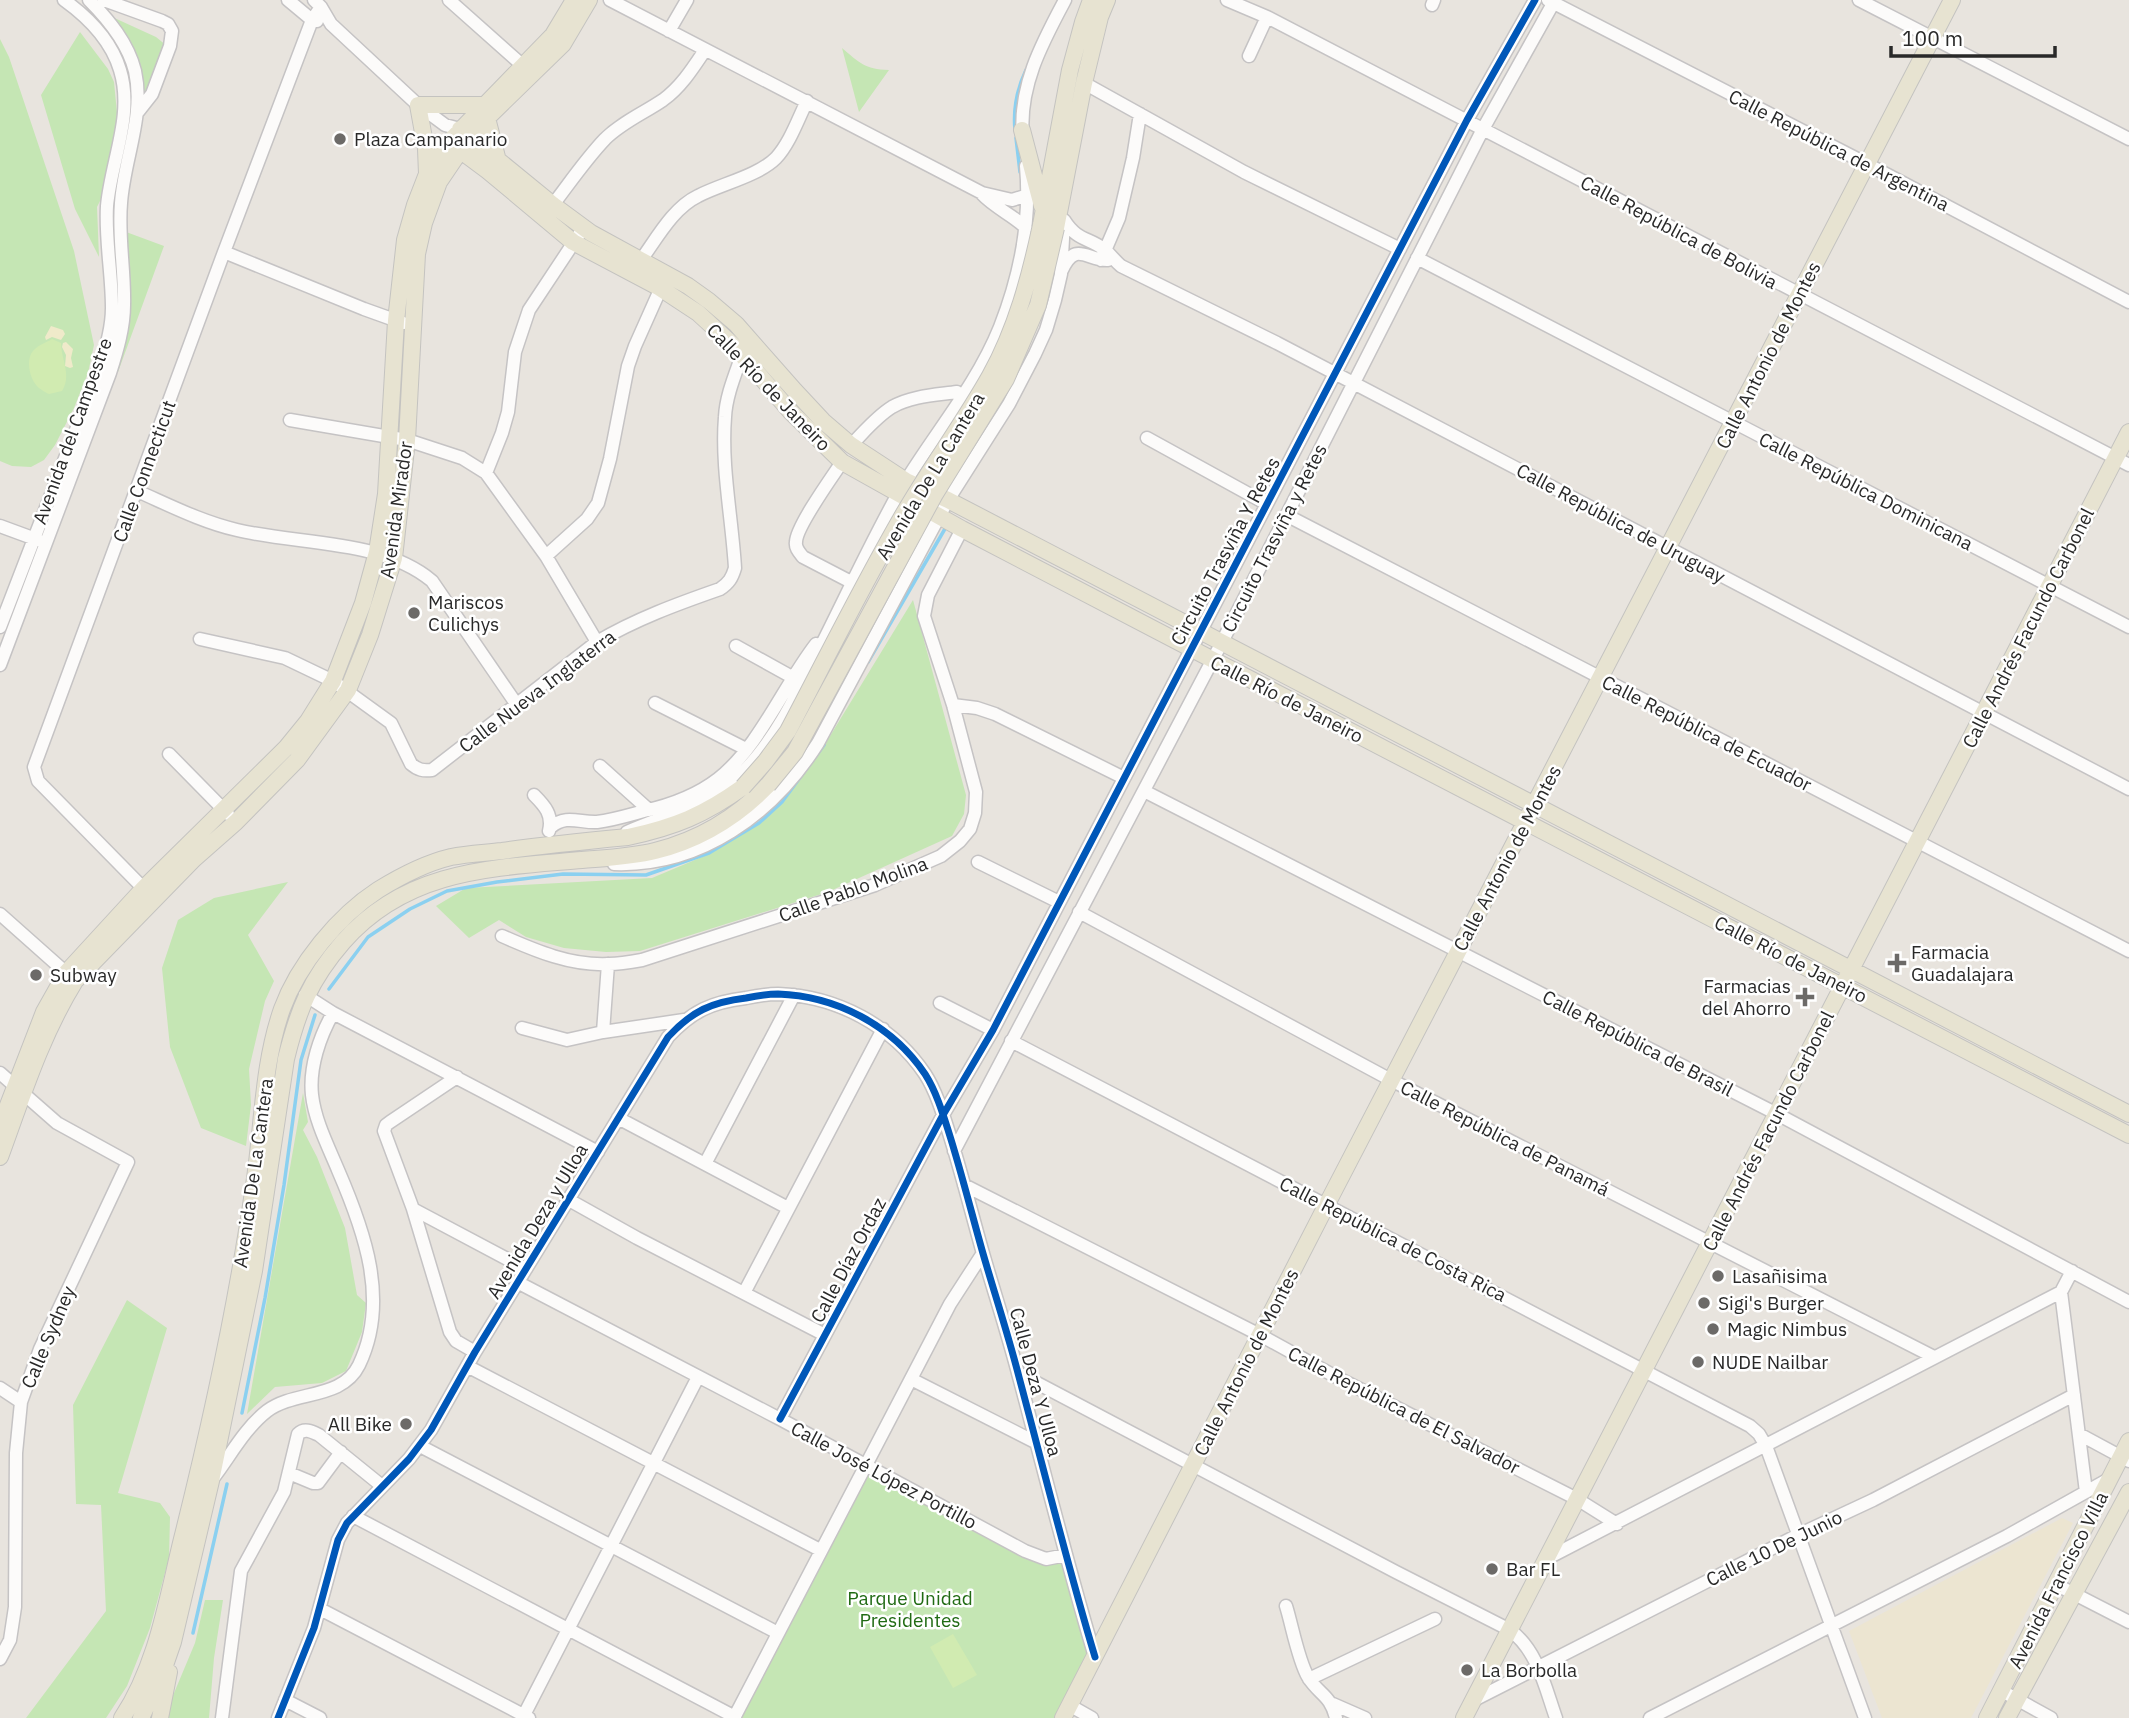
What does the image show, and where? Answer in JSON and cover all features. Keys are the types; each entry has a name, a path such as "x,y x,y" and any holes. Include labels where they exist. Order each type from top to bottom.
{"main road":[{"name":"Avenida Mirador","path":"528,70 574,0"},
{"name":"Avenida Mirador","path":"0,1126 41,1045 70,977 150,894 224,809 286,748 308,721 333,681 363,603 377,552 386,494 388,437 404,323 433,178 454,147 458,131 485,112 528,70 563,44 589,0"},
{"name":"Avenida De La Cantera","path":"141,1718 173,1642 211,1480 254,1271 286,1059 305,995 328,959 362,921 390,901 425,885 467,872 622,857 695,838 750,804 795,752 935,494 1006,379 1038,305 1046,223 1070,70 1091,0"},
{"name":"Avenida De La Cantera","path":"122,1718 136,1694 154,1649 198,1475 255,1182 271,1046 292,987 312,955 348,914 379,889 419,869 450,857 610,839 684,822 716,806 743,787 765,762 788,731 926,475 991,373 1022,302 1046,223 1066,175 1084,83 1100,17 1107,0"},
{"name":"Calle Antonio de Montes","path":"1066,1712 1952,0"},
{"path":"418,105 485,112 493,166 464,169 433,178 418,105"},
{"path":"1022,130 1046,223"},
{"name":"Calle Río de Janeiro","path":"458,131 493,166 548,211 573,242 709,301 736,324 823,421 939,516 2129,1135"},
{"name":"Calle Río de Janeiro","path":"454,147 493,166"},
{"name":"Calle Río de Janeiro","path":"548,211 584,227 641,260 742,355 797,419 842,462 902,488 948,500 2129,1114"},
{"name":"Avenida Mirador","path":"150,894 236,821 296,760 348,690 370,635 394,558 407,440 404,323"},
{"name":"Calle Andrés Facundo Carbonel","path":"1464,1718 2050,586 2122,462 2129,432"},
{"path":"419,869 425,885"},
{"name":"Avenida Mirador","path":"0,1157 19,1090"},
{"name":"Avenida Francisco Villa","path":"1987,1718 2096,1504 2125,1458 2129,1441"},
{"name":"Avenida Francisco Villa","path":"2007,1718 2129,1492"},
{"path":"160,1718 173,1642"}],"street":[{"name":"Avenida del Campestre","path":"0,627 39,540 118,346 124,307 117,267 127,137 121,72 114,53 93,24 64,0"},
{"name":"Avenida del Campestre","path":"89,0 115,29 127,48 134,69 138,89 136,114 127,137"},
{"name":"Avenida del Campestre","path":"104,0 162,21 168,24 172,31 170,46 152,94 136,114"},
{"path":"288,0 312,20 331,24"},
{"path":"449,0 528,70"},
{"path":"610,0 982,194 1012,200 1028,195"},
{"path":"669,31 687,0"},
{"name":"Avenida De La Cantera","path":"577,860 618,864 652,862 682,855 712,842 748,822 767,807 803,767 818,743 939,516 1009,404 1046,330 1060,274 1046,223 1028,195 1022,130 1024,97 1032,67 1065,0"},
{"name":"Calle República de Bolivia","path":"1227,0 1267,17 1467,120 2122,462"},
{"name":"Circuito Trasviña Y Retes","path":"943,1115 993,1031 1467,120 1535,0"},
{"path":"1859,0 2129,139"},
{"name":"Circuito Trasviña y Retes","path":"954,1151 1213,660 1483,129 1552,1"},
{"name":"Calle República de Argentina","path":"1552,1 2129,302"},
{"name":"Calle Connecticut","path":"150,894 38,781 34,767 318,3"},
{"name":"Calle Río de Janeiro","path":"318,3 331,24 418,105 458,131"},
{"path":"1249,56 1267,17"},
{"path":"548,211 607,138 677,87 705,50"},
{"path":"1084,83 1244,172 1400,250"},
{"path":"641,260 671,219 695,197 752,172 777,157 807,101"},
{"path":"1060,274 1072,255 1106,256 1119,218 1140,114"},
{"name":"Calle República de Uruguay","path":"982,194 1015,217 1070,230 1106,256 2129,789"},
{"name":"Avenida De La Cantera","path":"610,839 692,808 727,786 757,757 803,683 902,488 967,392 1000,326 1013,286 1046,223"},
{"path":"486,473 508,412 515,352 529,310 584,227"},
{"path":"224,252 404,323"},
{"name":"Calle República Dominicana","path":"1417,258 2129,627"},
{"path":"546,556 587,519 597,503 610,459 628,366 664,281"},
{"name":"Calle Nueva Inglaterra","path":"200,639 285,658 333,681 391,723 411,764 420,770 432,770 597,642 662,609 720,589 733,577 735,568 724,439 729,395 742,355"},
{"path":"851,445 892,407 905,401 957,392"},
{"path":"290,420 407,440 462,458 486,473 546,556 597,642"},
{"path":"943,428 941,448 949,456 957,457 970,452 987,439"},
{"path":"1147,438 1268,504"},
{"path":"842,462 803,525 795,543 797,551 803,557 853,583"},
{"path":"137,491 190,515 234,529 275,538 377,552 418,570 432,581 517,705"},
{"name":"Calle República de Ecuador","path":"1286,515 2129,951"},
{"path":"0,526 39,540"},
{"name":"Calle Pablo Molina","path":"502,936 542,953 575,962 608,964 642,960 875,885 941,856 960,841 973,821 976,792 953,705 924,615 928,595 962,529"},
{"name":"Avenida del Campestre","path":"0,665 39,540"},
{"path":"870,547 883,541 900,542 907,548 909,573"},
{"path":"551,827 561,820 600,822 649,810 687,798 720,778 765,723 792,677 833,623"},
{"path":"736,646 792,677"},
{"path":"655,703 746,749"},
{"path":"953,705 995,714 1124,778"},
{"path":"169,754 236,821"},
{"path":"600,766 649,810"},
{"name":"Calle República de Brasil","path":"1144,790 1777,1114 2129,1302"},
{"path":"534,795 545,807 551,821 546,845"},
{"path":"978,862 1059,902"},
{"name":"Calle República de Panamá","path":"1079,912 1391,1080 1934,1357"},
{"path":"0,914 70,977"},
{"path":"603,1032 608,964"},
{"name":"Avenida Deza y Ulloa","path":"278,1718 320,1609 338,1540 353,1516 420,1446 668,1037 684,1020 708,1005 772,994 794,995 839,1006 883,1029 908,1051 927,1076 943,1115"},
{"path":"305,995 333,1013 598,1152"},
{"path":"705,1164 794,995"},
{"path":"940,1003 993,1031"},
{"path":"211,1480 248,1430 268,1410 287,1401 338,1387 350,1378 359,1364 368,1340 373,1286 367,1251 356,1215 317,1118 312,1093 316,1055 321,1037 333,1013"},
{"path":"522,1028 567,1040 684,1020"},
{"path":"744,1293 883,1029"},
{"name":"Calle República de Costa Rica","path":"1011,1041 1750,1426 1766,1446"},
{"path":"0,1073 19,1090"},
{"path":"457,1077 390,1122 384,1133 413,1209 450,1332 456,1341 475,1352"},
{"name":"Calle Sydney","path":"0,1659 10,1640 15,1607 16,1453 21,1402 40,1349 128,1162 63,1127 19,1090"},
{"name":"Calle Deza Y Ulloa","path":"943,1115 1018,1373 1095,1657"},
{"name":"Calle Díaz Ordaz","path":"780,1419 943,1115"},
{"path":"618,1118 788,1208"},
{"name":"Calle República de El Salvador","path":"964,1185 1577,1499 1617,1524"},
{"path":"569,1200 825,1335"},
{"path":"413,1209 526,1269"},
{"path":"353,1516 734,1717 950,1304 983,1253"},
{"path":"2072,1271 2061,1292 2086,1492"},
{"name":"Calle José López Portillo","path":"519,1283 1032,1554 1046,1559 1066,1555"},
{"path":"1546,1559 2061,1292"},
{"path":"467,1366 820,1550"},
{"path":"1018,1373 1510,1630 1523,1642 1538,1666 1556,1718"},
{"path":"320,1609 527,1717 698,1377"},
{"path":"911,1380 1037,1443"},
{"path":"0,1388 21,1402"},
{"name":"Calle 10 De Junio","path":"1474,1700 2074,1395"},
{"path":"222,1718 241,1571 280,1501 296,1437 303,1431 319,1434 382,1486"},
{"path":"2079,1434 2125,1458"},
{"path":"420,1446 778,1633"},
{"path":"1766,1446 1862,1717"},
{"path":"289,1473 318,1483 341,1452"},
{"path":"1650,1718 2007,1536 2110,1478"},
{"path":"2057,1584 2129,1622"},
{"path":"1286,1606 1309,1679 1333,1704 1365,1718"},
{"path":"1309,1679 1435,1619"},
{"path":"2002,1691 2051,1718"},
{"path":"285,1700 320,1718"},
{"path":"1333,1704 1336,1718"},
{"path":"1066,1712 1092,1718"}],"shaded area":[{"path":"2062,1518 2073,1523 1971,1718 1882,1718 1849,1631"}],"green space":[{"path":"86,5 156,37 167,46 138,124 137,86 120,47"},
{"path":"80,32 108,69 114,82 117,113 114,147 97,207 99,257 75,209 41,95"},
{"path":"0,39 9,57 74,251 94,345 88,373 55,445 44,460 31,467 12,466 0,461"},
{"path":"842,48 863,64 889,70 859,112"},
{"path":"118,229 164,246 118,372 111,368 121,321"},
{"path":"52,339 61,343 66,379 62,391 49,394 36,385 31,376 29,360 33,351"},
{"path":"913,600 966,795 964,814 952,836 828,892 640,951 606,952 564,948 526,937 499,920 469,938 436,906 466,888 652,878 709,854 759,823 782,802 819,754"},
{"path":"288,882 248,935 274,981 265,1001 249,1069 251,1105 246,1146 201,1128 170,1047 162,968 178,920 214,898"},
{"path":"303,1093 308,1122 303,1130 317,1157 345,1228 357,1295 366,1303 362,1332 346,1371 322,1383 275,1387 247,1414"},
{"path":"127,1300 167,1328 118,1493 160,1503 170,1517 169,1558 150,1628 127,1686 106,1718 26,1718 106,1611 101,1505 76,1504 73,1405"},
{"name":"Parque Unidad Presidentes","path":"864,1462 1051,1559 1066,1557 1092,1653 1059,1718 730,1718"},
{"path":"205,1600 223,1600 214,1658 209,1718 166,1718 195,1643"},
{"path":"953,1634 977,1675 953,1688 930,1647"}],"sand":[{"path":"51,326 63,330 65,334 61,340 52,337 46,340"},
{"path":"66,342 73,349 73,367 70,368 65,366 66,355 62,347"}],"waterway":[{"path":"1015,130 1016,99 1026,70"},
{"path":"1016,138 1020,172"},
{"path":"868,662 946,527"},
{"path":"329,989 368,937 410,909 447,891 563,874 646,875 709,853 759,823 782,802 824,745"},
{"path":"242,1413 284,1185 301,1060 315,1015"},
{"path":"193,1633 227,1484"}],"cycle path":[{"path":"780,1419 943,1115 993,1030 1467,120 1535,0"},
{"path":"278,1718 314,1628 338,1540 347,1523 409,1459 431,1430 475,1352 668,1037 703,1009 770,994 821,1000 861,1016 896,1041 912,1057 933,1088 942,1110 1010,1345 1095,1657"}],"place":[{"name":"Plaza Campanario","path":"340,139"},
{"name":"Mariscos Culichys","path":"414,613"},
{"name":"Farmacia Guadalajara","path":"1897,963"},
{"name":"Subway","path":"36,975"},
{"name":"Farmacias del Ahorro","path":"1805,997"},
{"name":"Lasañisima","path":"1718,1276"},
{"name":"Sigi's Burger","path":"1704,1303"},
{"name":"Magic Nimbus","path":"1713,1329"},
{"name":"NUDE Nailbar","path":"1698,1362"},
{"name":"All Bike","path":"406,1424"},
{"name":"Bar FL","path":"1492,1569"},
{"name":"La Borbolla","path":"1467,1670"}]}
